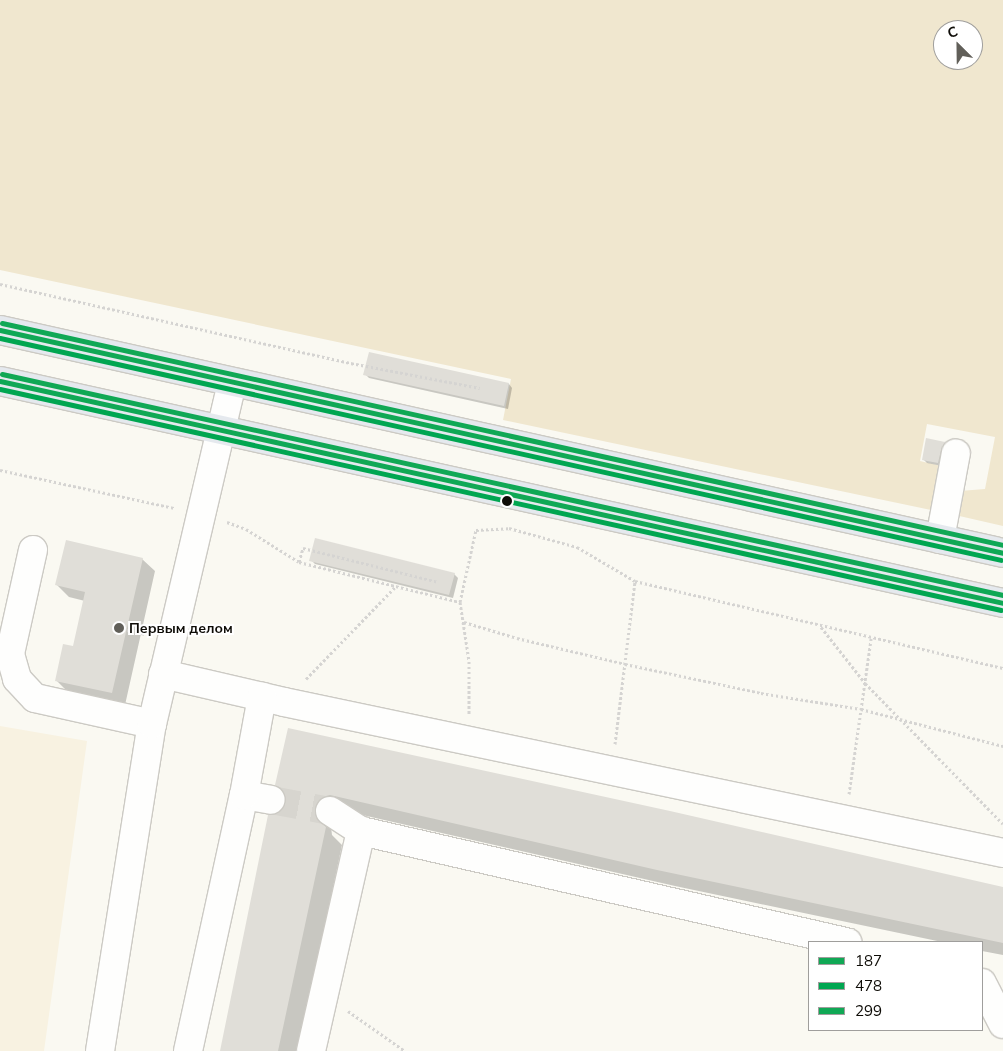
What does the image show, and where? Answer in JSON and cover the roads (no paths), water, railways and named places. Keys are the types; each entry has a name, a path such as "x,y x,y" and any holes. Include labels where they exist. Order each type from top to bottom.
{"main road":[{"path":"0,330 1003,554"},
{"path":"0,381 1003,603"}],"street":[{"path":"100,1051 152,724 232,382"},
{"path":"940,540 956,453"},
{"path":"33,550 10,654 17,679 35,698 152,724"},
{"path":"163,674 465,740 1003,853"},
{"path":"190,1048 244,795 273,699"},
{"path":"244,795 271,800"},
{"path":"330,811 361,831 843,941"},
{"path":"311,1051 361,831"},
{"path":"983,985 1003,1024"}],"tunnel":[{"path":"271,800 330,811"}],"place":[{"name":"Первым делом","path":"119,628"}]}
